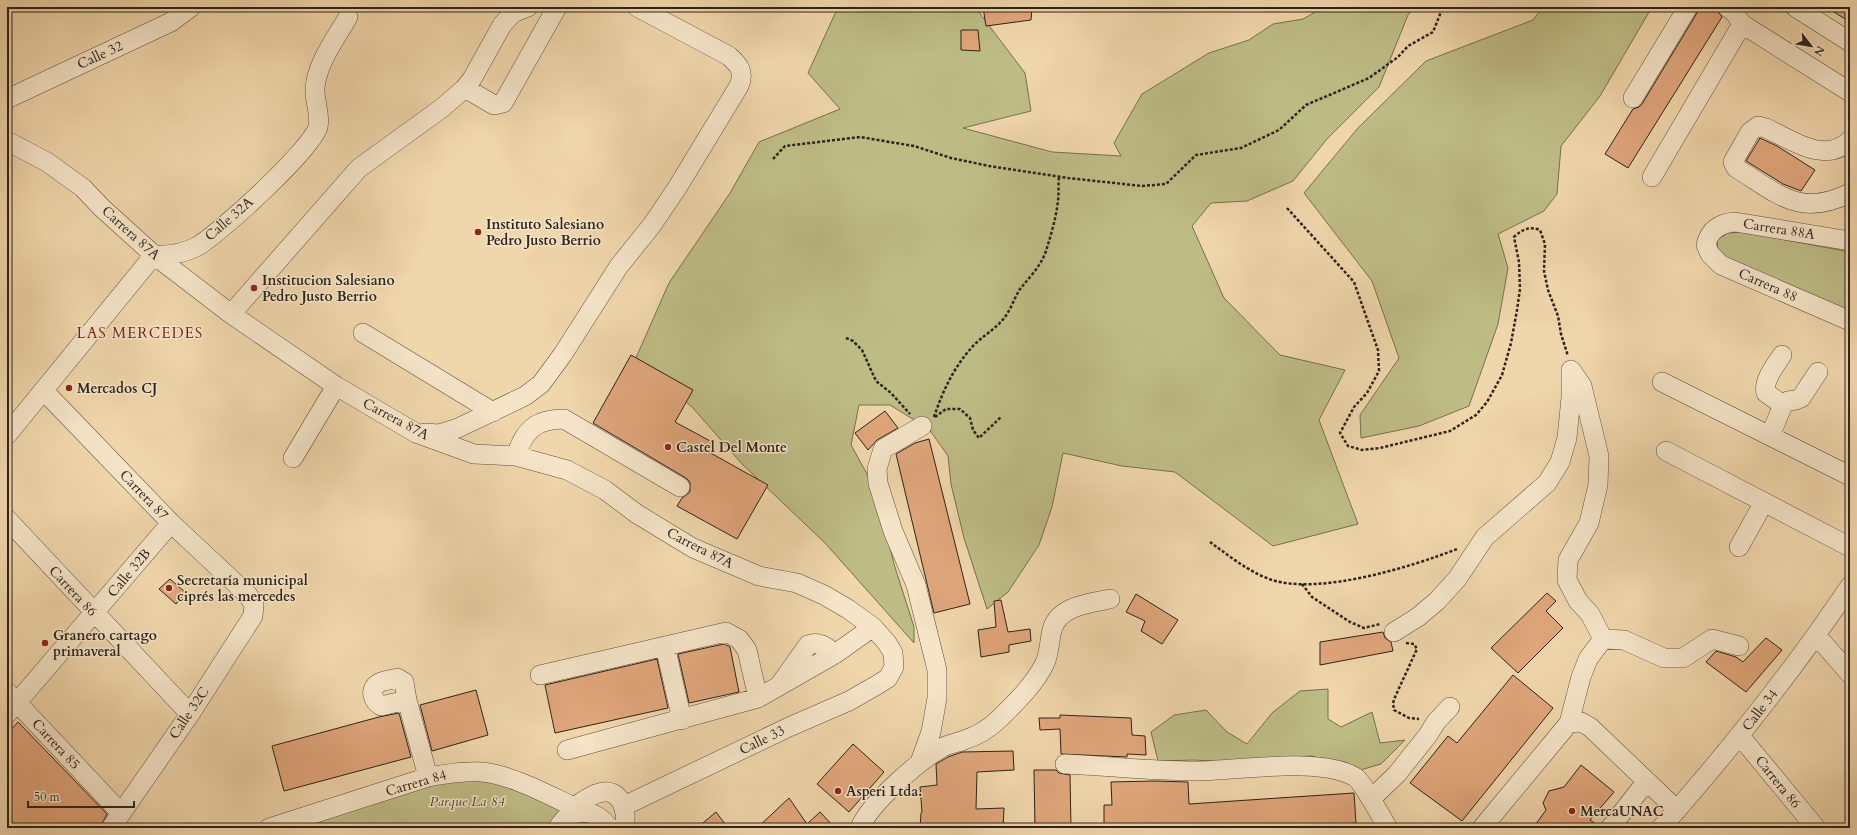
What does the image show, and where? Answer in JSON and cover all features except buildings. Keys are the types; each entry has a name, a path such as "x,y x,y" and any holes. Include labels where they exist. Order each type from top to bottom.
{"street":[{"name":"Calle 32","path":"7,99 171,22 191,7"},
{"path":"231,314 359,168 442,108 465,88 472,79 502,25 513,13 528,7"},
{"path":"465,88 494,105 503,103 557,7"},
{"path":"416,432 439,434 458,428 525,396 541,384 563,354 619,266 652,226 677,188 742,80 742,71 738,64 728,56 638,7"},
{"path":"1633,98 1688,7"},
{"path":"1727,7 1734,12 1742,24 1850,92"},
{"path":"1795,7 1850,42"},
{"name":"Calle 32A","path":"154,255 170,256 182,253 204,242 227,225 305,148 318,127 315,88 319,68 348,17"},
{"path":"1652,177 1742,24"},
{"path":"1850,140 1834,150 1815,151 1766,128 1758,126 1750,132 1733,162 1736,168 1789,200 1799,203 1809,205 1827,202 1850,193"},
{"name":"Carrera 87A","path":"7,141 47,162 83,188 154,255 231,314 336,386 416,432 474,454 516,456 567,470 605,490 637,514 693,548 759,576 797,583 824,595 848,609 873,627 887,642 893,653 894,667"},
{"name":"Carrera 88A","path":"1710,233 1722,224 1735,222 1849,240"},
{"name":"Carrera 88","path":"1710,233 1706,245 1708,251 1721,265 1850,321"},
{"path":"7,435 154,255"},
{"path":"364,333 493,412"},
{"path":"1782,355 1764,388 1766,393 1783,404"},
{"path":"1401,628 1437,601 1457,579 1483,540 1547,483 1560,462 1567,438 1571,398 1571,370"},
{"path":"1571,370 1582,386 1599,456 1598,485 1589,523 1568,560 1567,580 1578,601 1590,614 1603,639"},
{"path":"1770,436 1783,404 1788,401 1801,398 1818,372"},
{"path":"1662,382 1850,476"},
{"path":"294,458 336,386"},
{"name":"Carrera 87","path":"44,391 171,523 248,595"},
{"path":"516,456 521,439 532,428 544,421 564,419 680,487"},
{"path":"920,762 931,732 937,698 937,670 916,585 893,531 878,483 876,469 883,449 928,422"},
{"path":"1666,451 1850,547"},
{"path":"1740,547 1764,502"},
{"name":"Carrera 86","path":"7,519 190,714"},
{"name":"Calle 32B","path":"10,703 95,614 171,523"},
{"name":"Calle 34","path":"1661,828 1740,736 1817,636 1850,586"},
{"name":"Calle 32C","path":"116,821 190,714 253,616 254,605 248,595"},
{"path":"860,828 874,805 920,762 942,748 972,737 985,730 1024,694 1036,679 1045,663 1052,629 1057,619 1069,610 1110,599"},
{"path":"567,750 682,720 758,698 829,657 873,627"},
{"path":"540,675 726,632 739,639 747,650 758,698"},
{"path":"1817,636 1850,674"},
{"path":"1603,639 1624,640 1664,658 1683,658 1712,639 1739,646"},
{"path":"1482,828 1569,723 1581,677 1588,659 1603,639"},
{"path":"779,686 798,656 808,646 815,643 824,645 829,657"},
{"path":"665,646 682,720"},
{"name":"Calle 33","path":"624,806 789,727 849,701 888,678 894,667"},
{"path":"407,700 428,777"},
{"name":"Carrera 85","path":"10,703 116,821"},
{"path":"1371,799 1397,774 1428,735 1436,722 1450,707"},
{"path":"1569,723 1581,722 1590,727 1677,810"},
{"name":"Carrera 86","path":"1740,736 1816,828"},
{"path":"1065,764 1196,771 1241,770 1270,766 1333,769 1356,778 1371,799 1388,828"},
{"name":"Carrera 84","path":"269,828 428,777 455,772 496,774 600,817 609,828"},
{"path":"1610,828 1646,782"},
{"path":"558,828 566,818 599,793 605,792 617,797 624,806 626,816 622,828"}],"path":[{"path":"773,159 785,146 860,137 914,146 951,158 989,166 1059,177 1142,186 1166,184 1196,155 1242,148 1279,130 1306,105 1368,78 1398,57 1408,46 1433,32 1443,7"},
{"path":"928,422 944,390 960,364 975,344 991,332 1007,314 1020,290 1031,277 1045,253 1056,212 1059,177"},
{"path":"1287,208 1354,282 1378,350 1379,371 1366,393 1354,406 1340,433 1348,446 1362,450 1380,448 1450,431 1476,415 1487,402 1502,375 1511,343 1520,289 1519,262 1514,236 1521,230 1531,227 1540,230 1545,244 1544,270 1547,284 1558,316 1560,334 1571,370"},
{"path":"846,338 862,350 876,381 928,422"},
{"path":"928,422 946,409 960,409 970,418 973,430 979,438 1001,417"},
{"path":"1210,542 1243,566 1272,580 1293,584 1323,584 1395,569 1483,540"},
{"path":"1302,584 1312,597 1350,622 1364,628 1398,622 1401,628 1400,642 1414,644 1417,649 1395,697 1393,703 1394,710 1409,718 1436,722"}],"green space":[{"path":"838,7 975,7 1025,73 1031,111 963,128 1052,152 1121,156 1114,143 1142,94 1209,53 1249,40 1273,24 1303,19 1324,7 1415,7 1408,15 1379,87 1327,139 1293,181 1247,201 1211,203 1192,226 1224,298 1280,355 1345,370 1319,420 1358,524 1273,546 1175,472 1122,466 1063,453 1052,507 1039,545 1008,592 987,609 964,538 951,484 948,456 929,429 890,405 859,405 851,445 878,494 894,564 914,627 914,643 825,543 742,464 692,407 635,360 669,283 730,193 759,142 840,109 808,73"},
{"path":"1543,7 1652,7 1600,96 1561,146 1557,194 1544,211 1498,234 1508,268 1498,324 1469,406 1419,426 1361,438 1360,415 1399,358 1372,281 1304,193 1358,128 1426,61 1533,20"},
{"path":"1743,232 1850,252 1850,314 1728,258 1718,251 1717,240 1728,233"},
{"path":"1328,689 1328,719 1341,727 1372,712 1380,743 1405,740 1381,764 1357,771 1312,756 1229,762 1194,760 1158,761 1151,732 1174,715 1206,710 1227,732 1247,744 1272,713 1300,691"},
{"name":"Parque La 84","path":"473,772 585,812 559,828 269,828"}],"place":[{"name":"Instituto Salesiano Pedro Justo Berrio","path":"478,232"},
{"name":"Institucion Salesiano Pedro Justo Berrio","path":"254,288"},
{"name":"Mercados CJ","path":"69,388"},
{"name":"Castel Del Monte","path":"668,447"},
{"name":"Secretaría municipal ciprés las mercedes","path":"169,588"},
{"name":"Granero cartago primaveral","path":"45,643"},
{"name":"Asperi Ltda.","path":"838,791"},
{"name":"MercaUNAC","path":"1572,811"}],"district":[{"name":"LAS MERCEDES","path":"140,333"}]}
